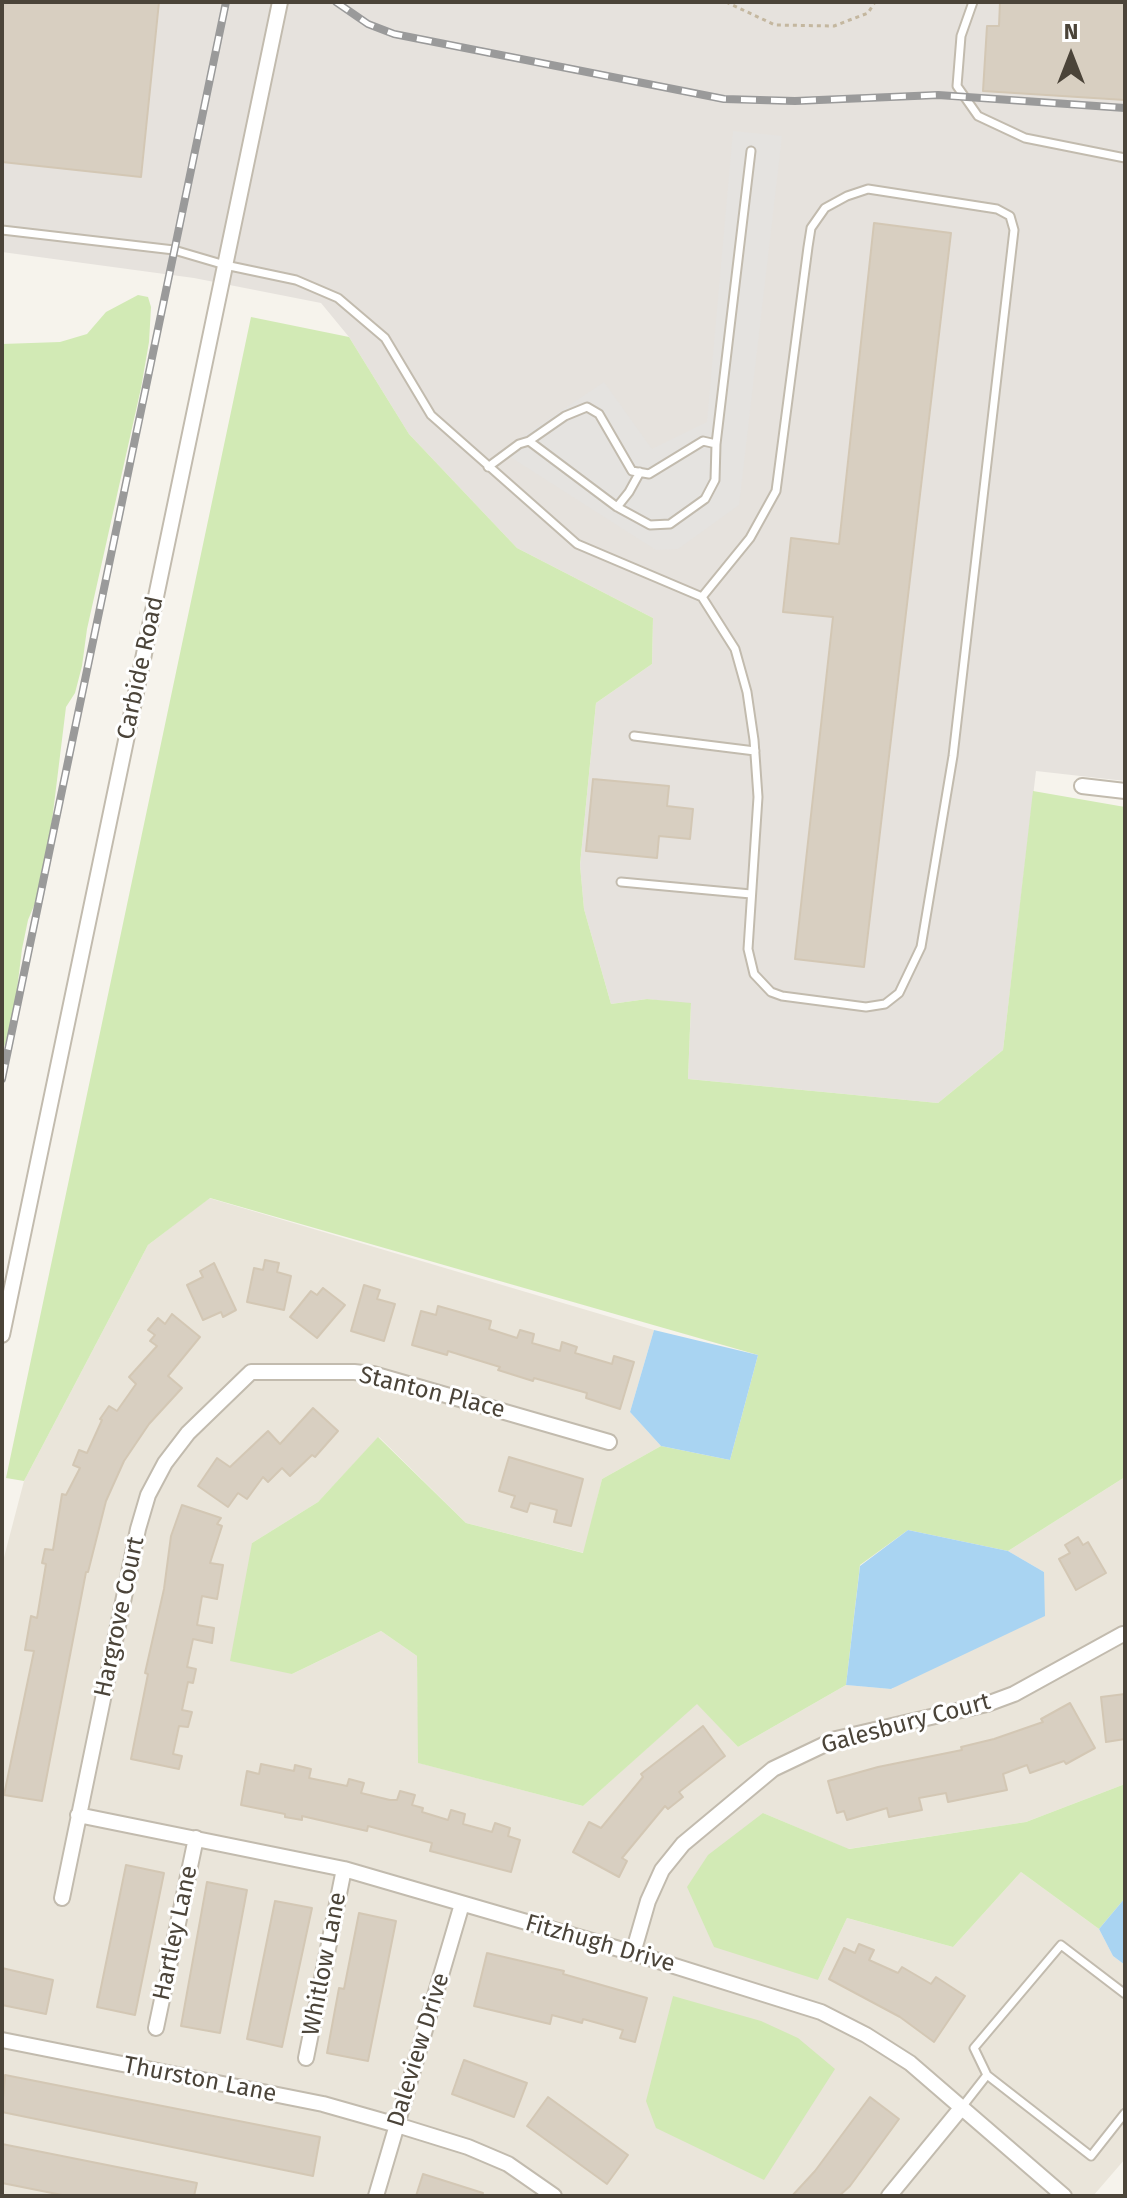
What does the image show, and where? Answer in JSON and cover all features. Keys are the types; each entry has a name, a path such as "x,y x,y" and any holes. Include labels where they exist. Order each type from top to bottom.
{"street":[{"name":"Carbide Road","path":"2,1335 280,2"},
{"path":"1082,786 1125,791"},
{"name":"Stanton Place","path":"251,1372 373,1374 609,1442"},
{"name":"Hargrove Court","path":"62,1898 138,1529 148,1495 165,1463 188,1433 251,1372"},
{"name":"Galesbury Court","path":"633,1953 648,1901 662,1870 683,1844 773,1769 836,1739 987,1704 1014,1694 1123,1634"},
{"name":"Fitzhugh Drive","path":"78,1815 344,1869 633,1953 821,2012 866,2035 910,2063 1064,2196"},
{"name":"Hartley Lane","path":"156,2028 196,1838"},
{"name":"Whitlow Lane","path":"306,2058 344,1869"},
{"name":"Daleview Drive","path":"376,2196 462,1904"},
{"name":"Thurston Lane","path":"2,2040 323,2104 468,2147 508,2164 554,2196"},
{"path":"889,2196 962,2107"}],"lane":[{"path":"973,2 961,36 957,86 978,116 1025,138 1125,158"},
{"path":"529,441 617,507 650,525 670,524 705,499 715,480 716,444 751,151"},
{"path":"2,230 174,250 296,280 338,298 385,338 431,415 577,544 702,597 735,649 747,692 758,797 748,949 754,974 771,992 782,996 866,1007 885,1004 899,993 921,947 953,756 1014,230 1010,216 997,209 868,189 825,208 811,228 809,238 776,491 750,538 702,597"},
{"path":"488,467 565,416 587,407 599,414 632,471 649,474 703,441 716,444"},
{"path":"617,507 640,472"},
{"path":"634,736 755,751"},
{"path":"621,882 751,894"},
{"path":"1125,1994 1061,1945 974,2048 987,2075 1091,2156 1125,2113"},
{"path":"962,2107 987,2075"}],"path":[{"path":"726,2 775,25 834,26 868,13 875,2"}],"shaded area":[{"path":"2,2 1125,2 1125,781 1036,771 1003,1050 938,1103 688,1079 691,1004 647,999 611,1004 584,909 580,865 596,703 652,664 653,618 517,548 409,434 349,337 321,303 194,278 2,252"},
{"path":"733,131 782,136 739,505 678,549 656,550 501,451 604,382 652,449 707,422"},
{"path":"209,1198 654,1330 630,1412 661,1446 602,1479 584,1553 466,1523 379,1437 318,1502 252,1543 292,1674 381,1631 417,1656 419,1763 583,1806 697,1703 738,1747 846,1685 892,1689 1044,1572 1008,1551 1125,1477 1125,1784 1026,1822 848,1849 763,1813 818,1980 847,1918 953,1947 1021,1872 1099,1929 1113,1956 1125,1965 1125,2159 1093,2196 2,2196 2,1565 24,1481 148,1245"}],"green space":[{"path":"138,295 148,297 151,307 141,388 87,629 82,666 75,693 66,707 51,829 38,896 28,920 22,949 14,1014 2,1054 2,344 60,342 87,334 106,312"},
{"path":"251,317 349,337 409,434 517,548 653,618 652,664 596,703 580,865 584,909 611,1004 647,999 691,1003 688,1079 938,1103 1003,1050 1033,791 1125,807 1125,1477 1008,1551 908,1530 860,1565 846,1685 738,1747 697,1704 583,1806 418,1763 417,1656 381,1631 292,1674 230,1661 252,1543 318,1502 378,1437 466,1523 583,1553 602,1479 661,1446 730,1460 758,1355 210,1198 148,1245 24,1481 6,1478"},
{"path":"1125,1784 1125,1898 1099,1929 1021,1872 953,1947 847,1918 818,1980 714,1947 687,1887 708,1855 763,1813 849,1849 1026,1822"},
{"path":"673,1996 761,2021 798,2038 835,2069 764,2180 656,2128 646,2101"}],"water":[{"path":"654,1330 758,1355 730,1460 661,1446 630,1412"},
{"path":"908,1530 1008,1551 1044,1572 1045,1616 891,1689 846,1685 860,1566"},
{"path":"1125,1898 1125,1965 1113,1956 1099,1929"}],"building":[{"path":"2,2 159,2 141,177 2,162"},
{"path":"1000,2 1125,2 1125,100 983,91 987,26 999,26"},
{"path":"874,223 951,233 864,967 795,959 833,617 783,612 791,538 839,544"},
{"path":"593,779 669,786 667,806 693,809 690,839 659,836 657,858 586,851"},
{"path":"265,1260 279,1263 277,1272 291,1276 284,1310 247,1302 254,1268 263,1270"},
{"path":"214,1263 236,1310 223,1317 221,1312 203,1320 187,1285 203,1277 200,1271"},
{"path":"364,1285 380,1290 377,1299 395,1304 384,1341 351,1331"},
{"path":"323,1288 345,1305 317,1338 290,1317 311,1291 317,1295"},
{"path":"438,1306 491,1321 489,1329 517,1338 520,1330 534,1334 532,1343 560,1351 562,1342 577,1347 575,1353 612,1364 614,1356 634,1362 620,1409 586,1398 587,1393 534,1378 533,1381 448,1351 447,1355 412,1345 421,1311 436,1315"},
{"path":"172,1314 200,1337 168,1376 182,1388 149,1424 124,1461 106,1501 86,1572 42,1801 4,1795 34,1651 25,1650 31,1616 37,1618 46,1564 42,1563 45,1549 53,1550 62,1494 66,1495 80,1468 73,1465 79,1450 87,1453 100,1419 109,1406 117,1411 136,1384 129,1377 157,1346 150,1341 155,1335 148,1330 158,1318 165,1324"},
{"path":"313,1408 338,1431 315,1457 312,1455 290,1476 282,1468 268,1482 263,1477 247,1499 238,1493 228,1507 198,1486 217,1458 230,1467 268,1431 280,1444"},
{"path":"509,1457 583,1479 571,1526 554,1522 557,1510 530,1503 527,1512 511,1507 515,1496 499,1491"},
{"path":"182,1505 221,1518 217,1524 222,1526 210,1563 223,1565 217,1599 202,1596 197,1625 214,1628 212,1643 193,1639 187,1667 196,1669 193,1683 188,1682 182,1710 192,1712 188,1727 179,1726 173,1754 182,1756 179,1769 131,1759 148,1674 145,1673 164,1589 171,1536"},
{"path":"1078,1537 1083,1545 1088,1542 1106,1573 1076,1590 1059,1559 1070,1553 1065,1545"},
{"path":"1125,1694 1125,1739 1106,1742 1101,1697"},
{"path":"1070,1703 1095,1748 1066,1764 1064,1761 1030,1773 1027,1765 1003,1774 1007,1790 948,1802 946,1793 919,1798 922,1810 889,1817 887,1808 847,1820 844,1811 837,1813 828,1781 962,1750 961,1747 1043,1722 1041,1719"},
{"path":"703,1726 725,1756 679,1792 683,1797 668,1809 665,1806 622,1858 627,1861 619,1877 573,1852 589,1822 601,1828 643,1777 641,1774"},
{"path":"261,1764 294,1771 295,1765 311,1769 309,1778 347,1786 349,1779 364,1783 361,1793 390,1800 397,1800 400,1791 415,1795 412,1805 423,1808 422,1812 448,1820 451,1810 465,1814 463,1824 492,1832 495,1823 510,1828 508,1836 520,1840 511,1872 430,1851 432,1843 368,1826 367,1831 302,1816 302,1820 285,1817 285,1814 241,1805 247,1771 259,1774"},
{"path":"126,1865 164,1873 135,2015 97,2007"},
{"path":"207,1882 247,1890 220,2033 181,2026"},
{"path":"275,1901 312,1908 282,2047 247,2039"},
{"path":"359,1913 396,1921 368,2061 327,2053 339,1988 344,1989"},
{"path":"859,1944 874,1950 869,1960 898,1973 902,1967 931,1984 936,1977 965,1996 934,2042 900,2017 829,1979 844,1948 855,1953"},
{"path":"487,1953 564,1971 563,1974 647,1998 635,2042 620,2038 623,2030 583,2019 582,2023 552,2015 550,2024 474,2006"},
{"path":"2,1968 53,1980 46,2014 2,2005"},
{"path":"464,2060 527,2083 514,2117 452,2094"},
{"path":"5,2075 320,2137 313,2176 2,2112"},
{"path":"548,2097 628,2155 607,2184 527,2126"},
{"path":"870,2097 899,2119 850,2186 839,2196 792,2196 815,2171"},
{"path":"2,2144 197,2183 194,2196 67,2196 2,2183"},
{"path":"423,2174 483,2193 482,2196 416,2196"}],"railway":[{"path":"2,1079 226,2"},
{"path":"336,2 368,24 394,34 724,99 795,101 938,95 1125,108"}]}
